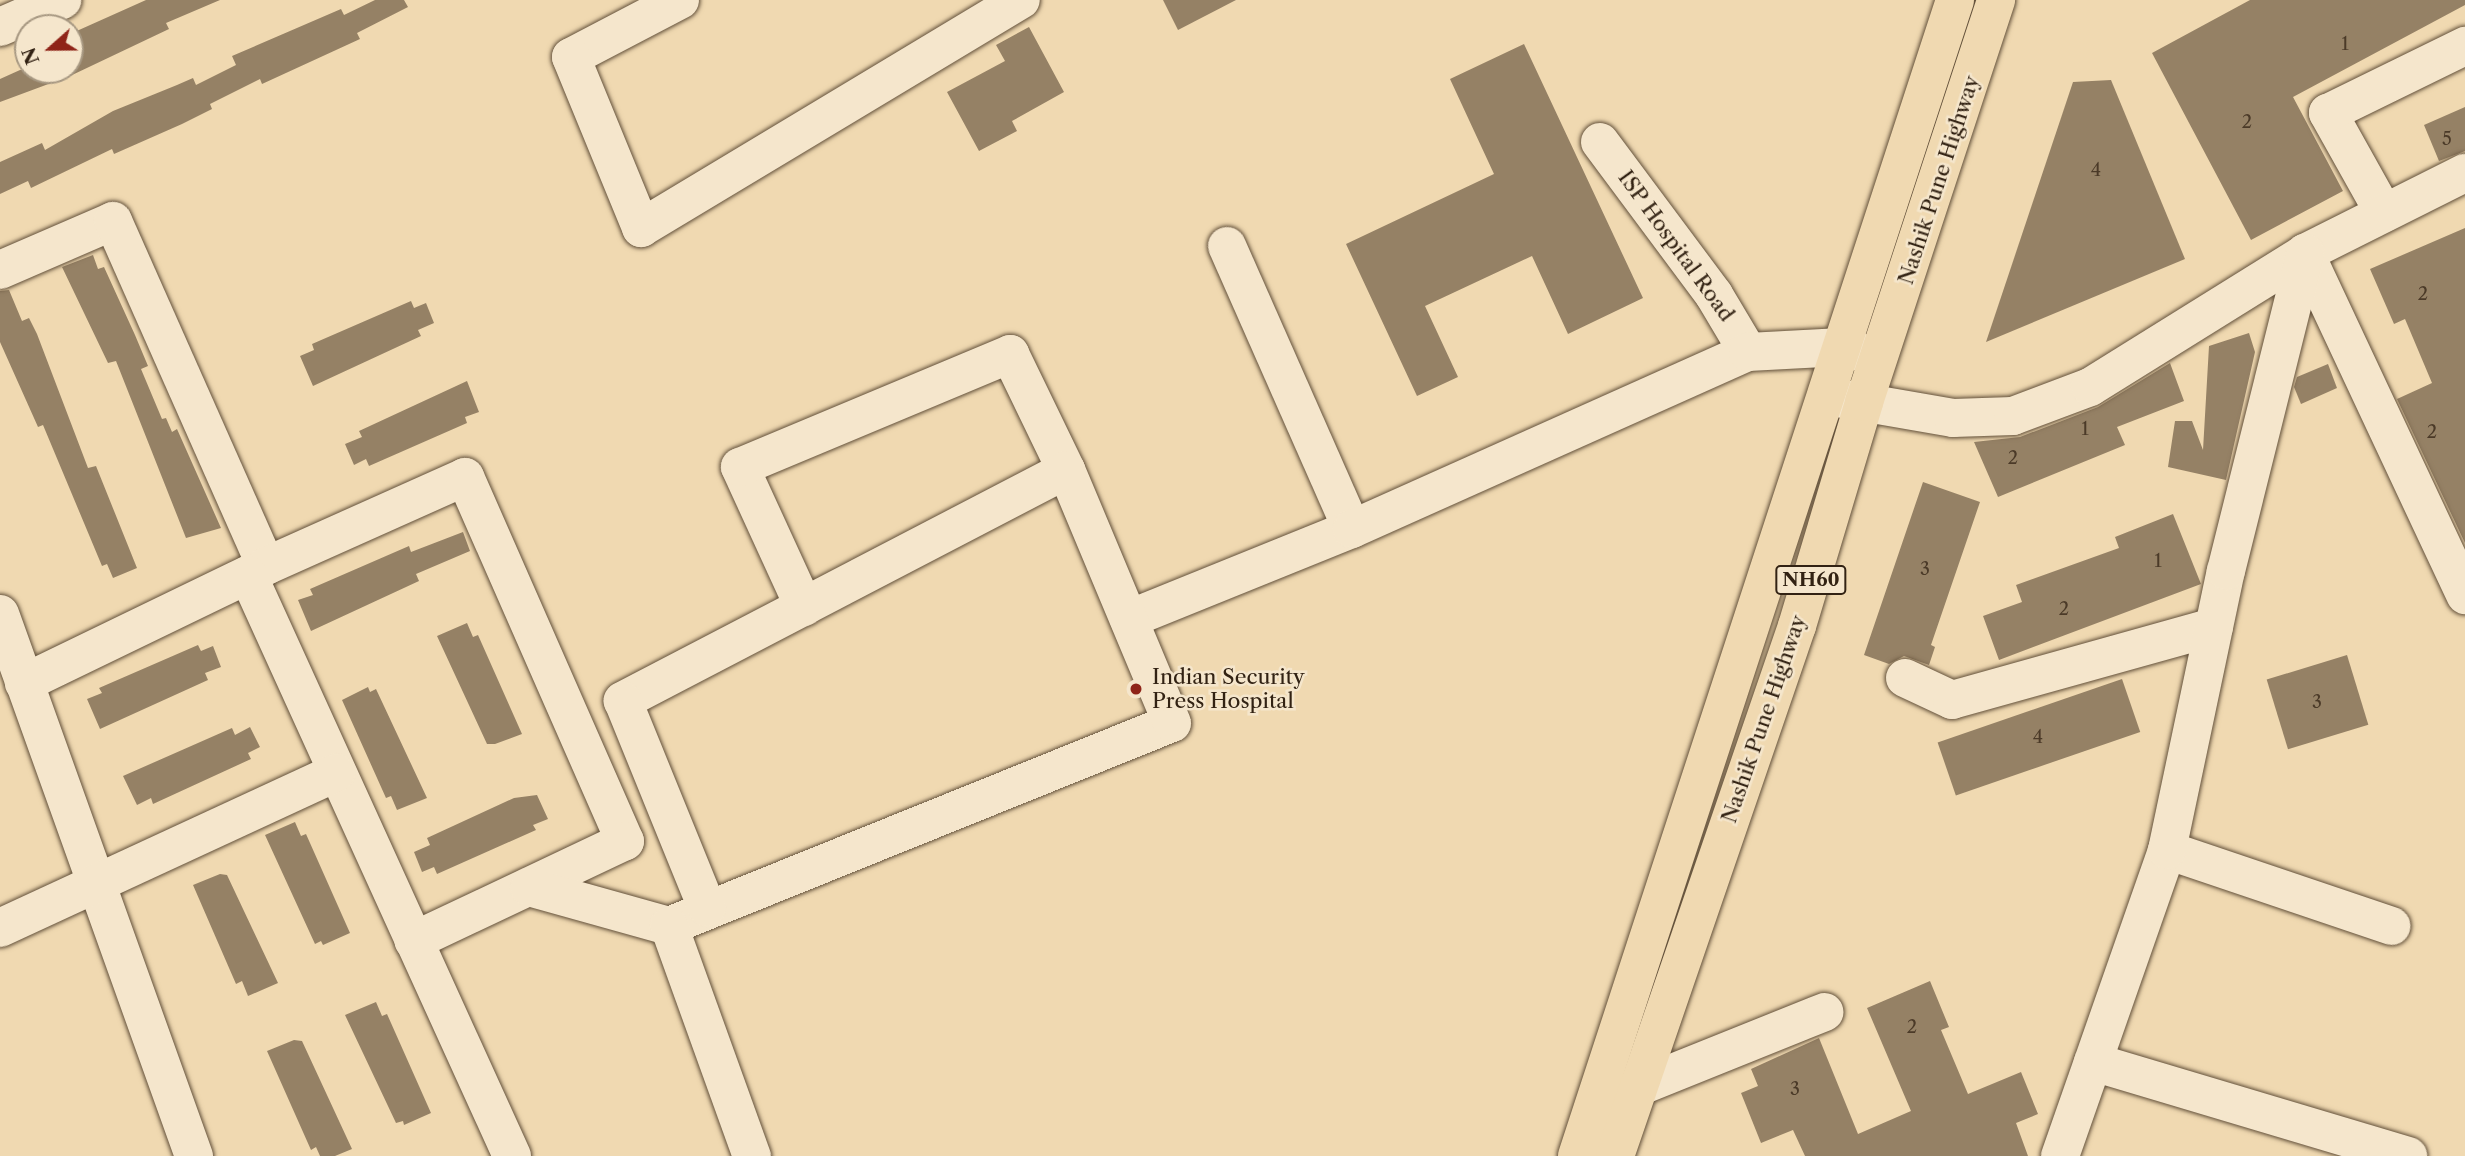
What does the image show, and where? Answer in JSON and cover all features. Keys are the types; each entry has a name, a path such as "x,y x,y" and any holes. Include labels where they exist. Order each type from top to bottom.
{"highway":[{"name":"Nashik Pune Highway","path":"1577,1156 1955,0"},
{"name":"Nashik Pune Highway","path":"1615,1156 1797,626 1864,402 1882,359 1996,0"}],"street":[{"path":"0,27 62,0"},
{"path":"680,0 570,57 641,228 1020,0"},
{"path":"2384,213 2328,113 2465,46"},
{"name":"ISP Hospital Road","path":"1601,142 1714,295 1748,352"},
{"path":"1827,396 1953,418 2012,416 2090,387 2305,253 2465,173"},
{"path":"0,271 113,221 257,570 336,773 512,1156"},
{"path":"1227,246 1352,529"},
{"path":"2305,253 2465,595"},
{"path":"2060,1156 2167,850 2214,627 2305,253"},
{"path":"1129,619 1352,529 1748,352 1801,346 1842,346 1882,359"},
{"path":"529,887 688,917 992,799 1172,723 1066,470 1010,354 740,467 804,607"},
{"path":"752,1156 688,917 624,701 1066,470"},
{"path":"24,683 257,570 465,477 625,841 413,942"},
{"path":"0,614 194,1156"},
{"path":"1905,678 1952,701 2214,627"},
{"path":"0,928 336,773"},
{"path":"2167,850 2392,926"},
{"path":"1638,1087 1825,1012"},
{"path":"2093,1062 2408,1156"}],"building":[{"path":"146,0 220,0 166,23 169,29 84,69 84,28"},
{"path":"375,0 404,0 408,7 357,33 360,39 262,84 260,79 210,104 212,109 182,124 114,154 112,149 31,188 28,181 0,194 0,162 42,143 45,150 113,111 193,78 196,85 236,65 232,56 341,9 344,15"},
{"path":"1163,0 1236,0 1178,30"},
{"path":"2250,0 2465,0 2465,5 2293,97 2343,191 2251,240 2152,53"},
{"path":"1029,27 1064,92 1012,121 1017,131 979,151 947,92 1005,61 996,45"},
{"path":"1524,44 1643,298 1568,334 1532,256 1425,306 1458,377 1417,396 1346,244 1494,174 1450,79"},
{"path":"14,73 14,84 48,84 0,102 0,79"},
{"path":"2111,80 2185,259 1986,342 2073,82"},
{"path":"2465,107 2465,151 2439,161 2424,125"},
{"path":"2465,228 2465,543 2397,399 2432,383 2405,319 2394,324 2370,269"},
{"path":"93,255 98,269 104,267 135,335 148,366 141,369 162,419 166,418 172,432 177,429 221,528 186,538 116,361 108,363 62,267"},
{"path":"9,290 22,321 29,318 37,334 88,468 96,466 137,568 113,578 107,564 102,566 43,425 38,427 0,342 0,291"},
{"path":"411,301 414,308 426,303 434,323 418,330 421,336 313,386 300,356 314,350 312,344"},
{"path":"2249,333 2255,352 2226,480 2168,467 2175,421 2192,421 2203,450 2209,346"},
{"path":"2170,363 2184,401 2117,427 2125,445 1998,497 1974,442 2020,437 2098,407"},
{"path":"2328,364 2337,388 2301,404 2294,387 2297,377"},
{"path":"467,381 479,412 465,417 467,423 369,466 366,459 354,465 345,444 362,437 359,431"},
{"path":"1923,482 1980,502 1931,645 1935,647 1929,665 1904,656 1889,664 1864,655"},
{"path":"2173,514 2201,584 1999,660 1983,616 2022,602 2016,585 2119,548 2115,537"},
{"path":"463,532 470,551 416,574 419,581 311,631 298,600 313,595 310,589 409,546 411,552"},
{"path":"467,623 473,637 478,635 522,734 495,744 487,744 437,636"},
{"path":"198,645 201,651 213,646 221,667 205,673 208,680 100,729 87,699 102,693 99,688"},
{"path":"2347,655 2368,725 2288,749 2267,680"},
{"path":"2122,679 2140,732 1956,795 1938,742"},
{"path":"368,687 370,692 376,689 427,798 397,810 391,796 386,798 342,700"},
{"path":"250,727 260,747 248,753 251,759 153,804 151,798 137,805 123,776 232,728 235,735"},
{"path":"537,795 548,819 533,825 536,830 437,874 434,867 422,872 414,852 430,845 427,838 514,798"},
{"path":"295,822 301,836 306,834 350,933 323,945 321,941 315,944 265,835"},
{"path":"220,874 227,875 278,983 248,996 242,981 236,984 193,885"},
{"path":"1930,981 1949,1027 1941,1030 1968,1094 2021,1072 2038,1114 2016,1123 2028,1156 1805,1156 1793,1130 1761,1143 1741,1093 1758,1086 1751,1069 1819,1038 1858,1134 1911,1111 1867,1008"},
{"path":"376,1002 382,1016 387,1014 431,1113 404,1125 403,1121 396,1123 345,1015"},
{"path":"294,1040 302,1041 352,1149 335,1156 320,1156 316,1147 311,1150 267,1051"}],"place":[{"name":"Indian Security Press Hospital","path":"1136,689"}]}
